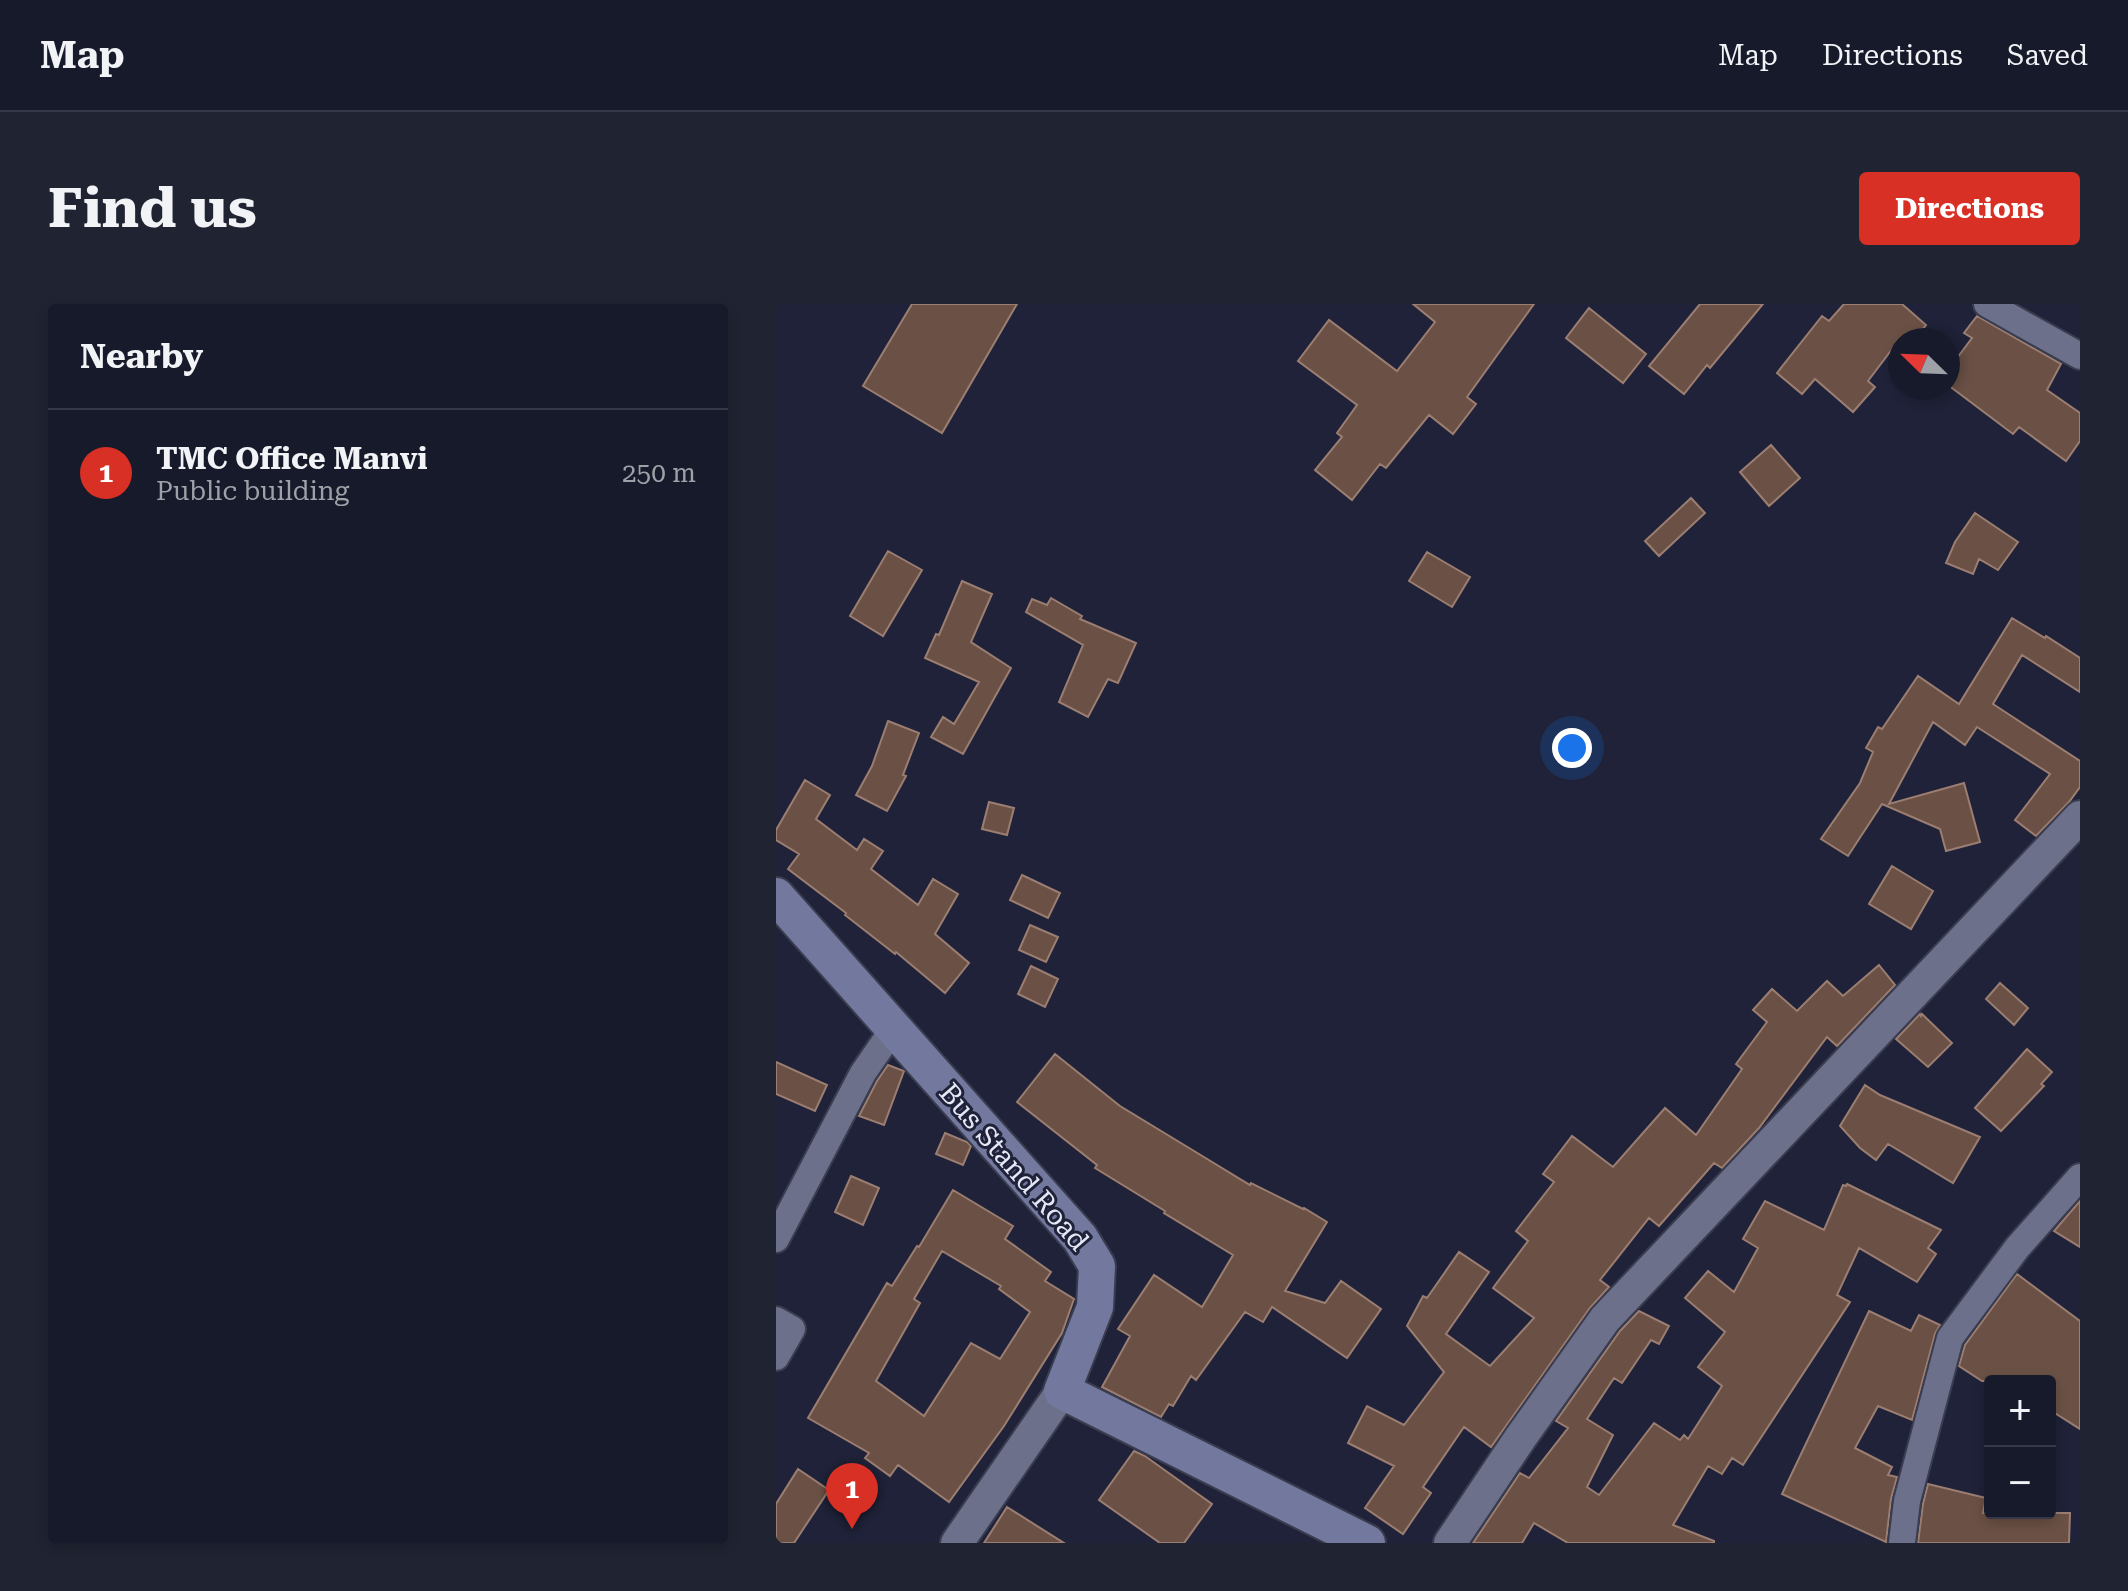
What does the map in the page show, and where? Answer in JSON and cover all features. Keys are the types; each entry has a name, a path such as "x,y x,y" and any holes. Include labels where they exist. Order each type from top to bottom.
{"main road":[{"name":"Bus Stand Road","path":"776,896 1080,1238 1097,1266 1095,1307 1062,1391"},
{"path":"1062,1391 1367,1543"}],"street":[{"path":"1987,304 2080,356"},
{"path":"1450,1543 1605,1319 2080,817"},
{"path":"776,1239 863,1073 894,1028"},
{"path":"1902,1543 1907,1501 1950,1338 2017,1248 2080,1177"},
{"path":"776,1320 792,1329 776,1357"},
{"path":"957,1543 1062,1391"}],"building":[{"path":"912,304 1017,304 942,433 863,386"},
{"path":"1413,304 1534,304 1467,397 1476,404 1453,434 1429,415 1386,468 1380,464 1352,500 1315,470 1342,437 1337,433 1357,405 1298,361 1329,320 1397,371 1435,322"},
{"path":"1700,304 1763,304 1684,394 1649,366"},
{"path":"1844,304 1902,304 1926,325 1924,328 1888,328 1888,355 1868,381 1875,387 1853,412 1815,379 1802,394 1777,373 1822,316 1829,321"},
{"path":"1589,308 1646,354 1623,383 1566,338"},
{"path":"1977,316 2061,364 2047,390 2080,413 2080,441 2066,461 2019,427 2013,434 1960,394 1960,354 1972,338 1964,333"},
{"path":"1771,445 1800,478 1769,506 1740,472"},
{"path":"1691,498 1705,513 1659,556 1645,541"},
{"path":"1975,513 2018,542 1998,570 1979,559 1973,574 1946,563 1955,542"},
{"path":"888,551 922,570 883,636 850,616"},
{"path":"1427,552 1470,577 1452,607 1409,581"},
{"path":"962,581 992,594 971,642 1011,668 963,754 931,737 943,717 954,724 979,682 925,658 936,634 939,635"},
{"path":"1051,598 1082,616 1080,619 1136,643 1118,683 1108,679 1088,717 1059,702 1083,645 1026,612 1032,599 1047,605"},
{"path":"2012,618 2080,658 2080,692 2022,655 1993,704 2080,761 2080,787 2069,802 2036,836 2015,820 2050,774 1977,727 1965,745 1933,722 1889,804 1964,783 1980,842 1946,851 1940,829 1882,804 1848,856 1821,839 1860,783 1873,752 1866,748 1878,727 1882,729 1918,676 1959,704"},
{"path":"888,721 919,733 903,775 906,776 887,811 856,795 872,766"},
{"path":"805,780 830,795 816,819 857,850 864,839 883,851 871,869 918,905 933,879 958,894 935,934 969,963 945,993 788,869 799,854 776,840 776,830"},
{"path":"989,802 1014,808 1007,835 982,829"},
{"path":"1892,866 1933,891 1911,929 1869,904"},
{"path":"1022,875 1060,893 1048,918 1010,900"},
{"path":"1030,925 1058,937 1046,962 1019,950"},
{"path":"1879,965 1895,985 1837,1046 1827,1037 1759,1128 1722,1168 1714,1163 1659,1226 1649,1218 1600,1280 1609,1287 1590,1308 1491,1447 1464,1427 1423,1487 1431,1493 1403,1534 1365,1508 1394,1466 1348,1443 1367,1406 1404,1425 1444,1372 1407,1326 1423,1296 1427,1298 1459,1252 1489,1272 1446,1334 1490,1366 1534,1318 1493,1288 1528,1241 1516,1231 1554,1182 1543,1174 1572,1136 1613,1167 1665,1108 1696,1135 1742,1069 1736,1064 1767,1022 1753,1010 1772,989 1797,1011 1827,981 1843,996"},
{"path":"1031,966 1058,979 1045,1007 1018,994"},
{"path":"2000,983 2028,1008 2014,1025 1986,999"},
{"path":"1920,1014 1952,1043 1928,1067 1896,1039"},
{"path":"2027,1049 2052,1072 2041,1084 2044,1086 2001,1131 1975,1108"},
{"path":"1055,1054 1120,1106 1250,1185 1304,1208 1327,1222 1285,1291 1325,1303 1341,1281 1381,1309 1347,1358 1272,1307 1263,1322 1245,1312 1196,1380 1191,1376 1173,1406 1169,1404 1161,1417 1102,1387 1130,1336 1118,1329 1154,1275 1202,1307 1233,1255 1095,1168 1097,1165 1017,1102"},
{"path":"776,1062 827,1085 815,1111 776,1094"},
{"path":"888,1065 904,1071 884,1125 859,1116"},
{"path":"1865,1085 1880,1095 1980,1137 1953,1183 1888,1144 1876,1160 1840,1126"},
{"path":"945,1133 971,1146 963,1165 936,1154"},
{"path":"851,1176 879,1188 863,1225 835,1212"},
{"path":"1847,1184 1941,1230 1928,1248 1936,1254 1917,1282 1859,1248 1837,1295 1850,1302 1743,1465 1732,1458 1722,1474 1708,1466 1673,1525 1714,1543 1568,1543 1534,1523 1522,1543 1473,1543 1520,1473 1529,1478 1568,1428 1556,1421 1620,1331 1639,1311 1669,1326 1659,1344 1651,1340 1622,1383 1614,1378 1587,1419 1613,1435 1587,1487 1599,1495 1654,1423 1680,1440 1684,1435 1688,1439 1722,1386 1698,1367 1725,1332 1685,1298 1708,1271 1734,1292 1758,1248 1743,1239 1765,1201 1824,1230 1843,1185"},
{"path":"953,1190 1013,1226 1005,1239 1051,1272 1045,1281 1074,1299 1062,1333 1004,1426 949,1502 898,1465 890,1476 865,1458 869,1453 808,1418 887,1283 892,1286","holes":["942,1251 1001,1286 999,1289 1030,1312 1000,1359 971,1343 924,1416 876,1381 920,1303 914,1299"]},
{"path":"2080,1201 2080,1247 2054,1231"},
{"path":"2017,1274 2080,1321 2080,1429 2056,1414 2056,1375 1984,1375 1982,1381 1959,1366 1965,1345"},
{"path":"1869,1311 1911,1331 1919,1315 1940,1325 1912,1420 1878,1406 1855,1448 1892,1467 1888,1475 1897,1477 1886,1542 1782,1494"},
{"path":"1134,1451 1212,1504 1184,1543 1160,1543 1099,1500"},
{"path":"798,1469 829,1490 794,1543 776,1543 776,1504"},
{"path":"1928,1484 1984,1498 1984,1519 2056,1519 2056,1513 2070,1513 2069,1543 1918,1543"},
{"path":"1007,1507 1064,1543 984,1543"}],"place":[{"name":"TMC Office Manvi","path":"852,1529"}]}
